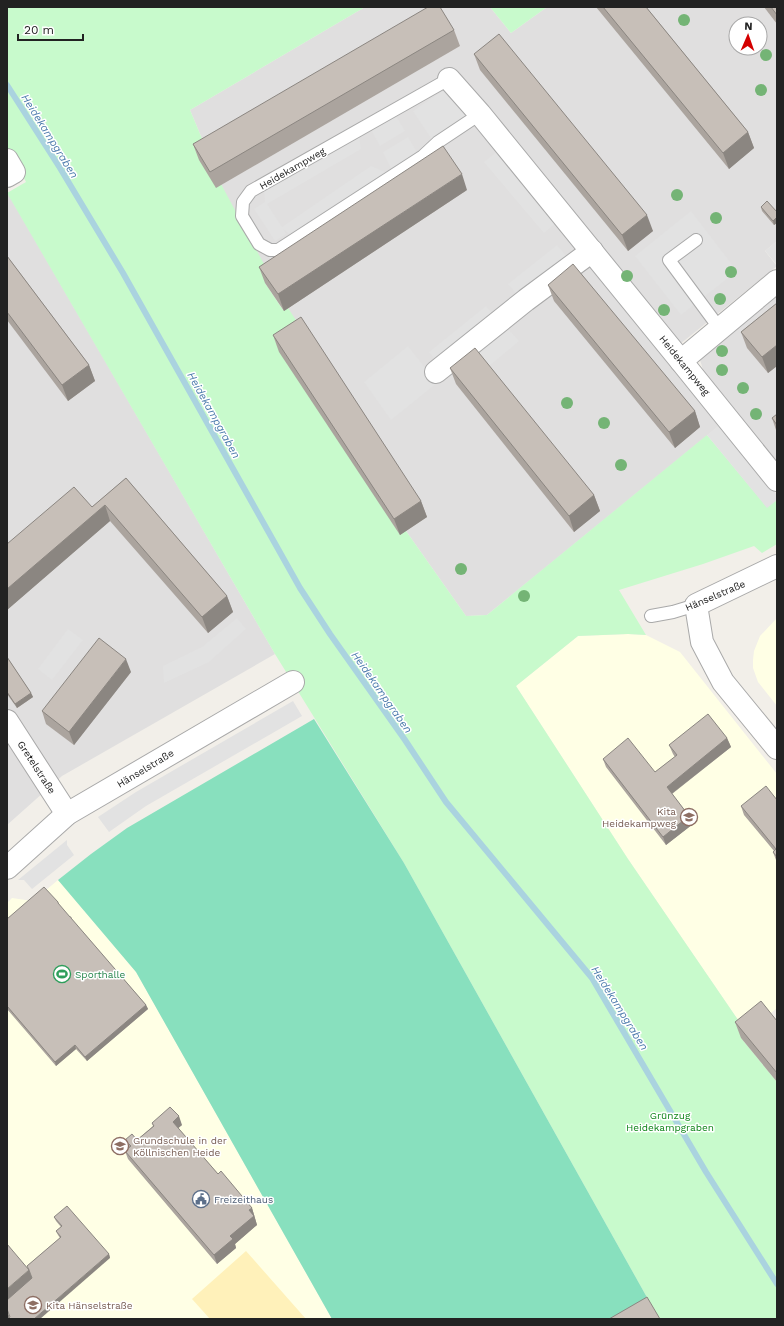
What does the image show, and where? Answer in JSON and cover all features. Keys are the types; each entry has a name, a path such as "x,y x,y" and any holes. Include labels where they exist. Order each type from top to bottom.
{"street":[{"name":"Heidekampweg","path":"449,79 480,114 777,480"},
{"path":"436,372 526,300 592,251"},
{"path":"681,360 777,281"},
{"name":"Hänselstraße","path":"696,605 777,566"},
{"path":"696,605 702,642 723,682 777,748"},
{"name":"Hänselstraße","path":"7,868 67,814 293,682"},
{"name":"Gretelstraße","path":"7,721 67,814"}],"lane":[{"name":"Heidekampweg","path":"449,79 251,191 243,202 242,216 258,244 270,250 278,250 423,156 438,142 480,114"},
{"path":"696,240 670,260 720,329"},
{"name":"Hänselstraße","path":"651,616 673,612 696,605"}],"shaded area":[{"path":"365,7 490,7 511,33 547,7 777,7 777,241 765,251 777,266 664,357 720,425 487,615 466,616 406,531 288,308 284,311 265,283 190,110"},
{"path":"450,86 470,116 433,141 413,111"},
{"path":"396,116 405,131 380,146 370,128"},
{"path":"359,134 361,149 267,204 282,227 371,166 387,173 293,237 283,229 286,234 275,241 254,209 265,202 264,189"},
{"path":"408,137 418,154 392,170 383,152"},
{"path":"499,150 558,221 544,233 484,162"},
{"path":"7,192 275,654 62,776 7,825"},
{"path":"691,211 737,271 681,315 635,256"},
{"path":"777,241 777,265 765,251"},
{"path":"557,245 568,258 519,297 508,284"},
{"path":"777,290 777,464 704,373 700,360 701,356"},
{"path":"486,306 497,319 439,365 429,352"},
{"path":"507,328 519,341 489,366 478,352"},
{"path":"408,346 437,383 391,420 364,382"},
{"path":"720,425 777,495 777,500 767,508 707,435"},
{"path":"237,618 246,629 209,662 164,683 163,666 202,647"},
{"path":"777,618 777,706 758,682 753,668 753,660 754,651 760,636"},
{"path":"68,629 83,640 52,680 38,669"},
{"name":"Kita Heidekampweg","path":"628,634 646,635 680,652 777,774 777,1008 747,1033 628,859 516,686 578,636"},
{"path":"293,701 302,716 146,806 109,832 98,817 136,792"},
{"path":"67,840 67,845 74,855 32,889 24,880 18,880"},
{"name":"Grundschule in der Köllnischen Heide","path":"58,880 136,972 332,1319 7,1319 7,903 12,898 33,901"}],"sand":[{"path":"246,1251 306,1319 210,1319 192,1299"}],"green space":[{"name":"Grünzug Heidekampgraben","path":"7,7 365,7 190,110 221,184 272,279 265,283 283,310 288,308 305,334 406,531 466,616 487,615 707,435 767,507 777,500 777,544 762,553 754,546 703,564 619,590 646,635 628,634 578,636 516,686 628,859 747,1033 741,1038 777,1082 777,1319 660,1319 649,1301 404,863 275,654 7,193 26,182 7,146"},
{"path":"490,7 547,7 511,33"},
{"path":"314,719 404,863 649,1301 617,1319 332,1319 136,972 58,880 127,828"}],"building":[{"path":"428,7 440,7 454,30 210,172 193,144"},
{"path":"603,7 646,7 748,132 723,153"},
{"path":"771,7 777,7 777,15"},
{"path":"499,34 647,215 622,235 474,54"},
{"path":"443,146 462,174 278,294 259,267"},
{"path":"767,201 777,212 777,217 773,221 761,207"},
{"path":"7,256 89,365 62,385 7,312"},
{"path":"573,264 695,411 669,432 548,285"},
{"path":"777,303 777,345 762,357 741,332"},
{"path":"301,317 421,501 394,519 273,335"},
{"path":"475,348 594,495 569,516 450,368"},
{"path":"777,414 777,425 772,418"},
{"path":"126,478 227,596 202,617 105,505 7,589 7,544 74,487 92,507"},
{"path":"99,638 126,659 69,732 42,711"},
{"path":"7,657 31,693 15,704 7,692"},
{"path":"708,714 727,738 667,787 689,816 663,837 603,759 628,738 655,772 677,755 669,745"},
{"path":"766,786 777,800 777,857 773,852 776,849 741,806"},
{"name":"Sporthalle","path":"44,887 146,1005 85,1057 75,1045 55,1062 7,1006 7,919"},
{"path":"761,1001 777,1021 777,1073 735,1022"},
{"name":"Freizeithaus","path":"170,1107 179,1116 173,1122 218,1174 221,1171 252,1208 249,1210 254,1216 230,1236 233,1239 214,1255 125,1151 131,1146 125,1140 132,1134 137,1140 154,1126 152,1123"},
{"path":"67,1206 109,1254 34,1319 7,1319 10,1317 7,1309 7,1300 32,1278 27,1266 61,1237 56,1231 62,1226 54,1217"},
{"path":"7,1244 29,1270 7,1289"},
{"path":"647,1297 660,1319 609,1319"}],"waterway":[{"name":"Heidekampgraben","path":"7,85 60,168 123,273 300,588 446,802 592,978 706,1172 777,1284"}],"place":[{"name":"Kita Heidekampweg","path":"689,817"},
{"name":"Sporthalle","path":"62,974"},
{"name":"Grundschule in der Köllnischen Heide","path":"120,1146"},
{"name":"Freizeithaus","path":"201,1199"},
{"name":"Kita Hänselstraße","path":"33,1305"}]}
